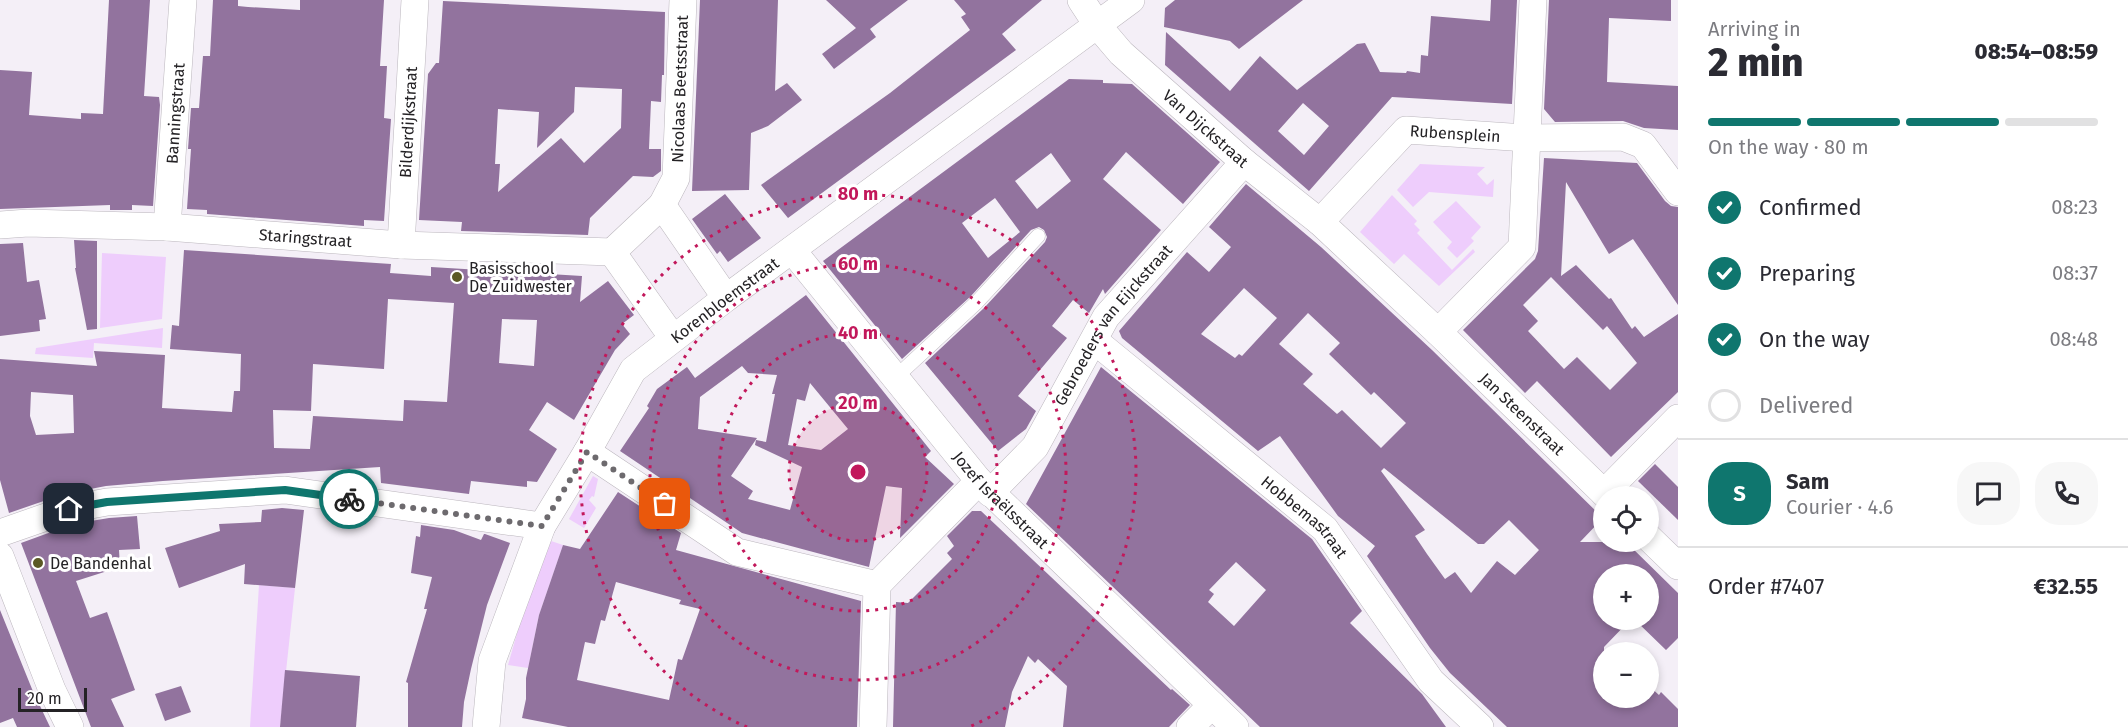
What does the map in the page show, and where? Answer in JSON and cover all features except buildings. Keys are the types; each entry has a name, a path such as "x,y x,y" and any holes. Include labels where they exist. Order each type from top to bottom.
{"street":[{"name":"Banningstraat","path":"167,227 183,0"},
{"name":"Bilderdijkstraat","path":"401,245 415,0"},
{"name":"Nicolaas Beetsstraat","path":"662,205 676,178 683,0"},
{"name":"Van Dijckstraat","path":"1081,0 1098,26 1121,53 1244,162 1320,222"},
{"name":"Korenbloemstraat","path":"486,727 492,661 542,526 633,370 726,298 1131,0"},
{"path":"1320,222 1438,332 1522,248 1533,0"},
{"name":"Rubensplein","path":"1320,222 1406,130 1527,138"},
{"path":"1527,138 1623,137 1643,145 1678,192"},
{"name":"Gebroeders van Eijckstraat","path":"877,585 985,487 1035,447 1107,317 1244,162"},
{"path":"673,338 612,252 662,205 726,298"},
{"name":"Staringstraat","path":"0,225 28,223 167,227 401,245 612,252"},
{"name":"Jozef Israëlsstraat","path":"792,250 985,487 1235,727"},
{"name":"Jan Steenstraat","path":"1438,332 1596,486"},
{"name":"Hobbemastraat","path":"1095,341 1325,529 1431,681 1480,727"},
{"path":"1614,486 1678,418"},
{"path":"587,452 737,552 877,585 873,727"},
{"path":"0,533 69,509 107,502 285,490 542,526"},
{"path":"1659,548 1678,566"},
{"path":"0,556 52,690 70,727"},
{"path":"1190,727 1212,705"}],"lane":[{"path":"896,378 977,302 1038,236"}],"shaded area":[{"path":"1420,164 1485,167 1477,174 1487,185 1494,179 1493,197 1429,192 1413,207 1397,190"},
{"path":"1392,195 1417,221 1414,224 1420,230 1417,233 1452,270 1473,249 1475,252 1439,286 1404,254 1394,264 1360,232"},
{"path":"1456,201 1481,227 1471,238 1474,241 1457,258 1447,248 1452,242 1433,222"},
{"path":"102,253 166,257 162,319 100,328"},
{"path":"163,328 162,348 94,343 93,358 35,354 36,348"},
{"path":"593,476 598,479 594,497 592,496 589,500 596,508 584,528 569,519"},
{"path":"551,541 563,545 539,615 528,668 508,665 522,616"},
{"path":"259,585 295,588 280,727 250,727"}],"way so far":[{"path":"349,499 542,526 587,452 665,504"}],"place":[{"name":"Basisschool De Zuidwester","path":"457,277"},
{"name":"De Bandenhal","path":"38,563"}],"route":[{"path":"69,509 107,502 285,490 349,499"}]}
